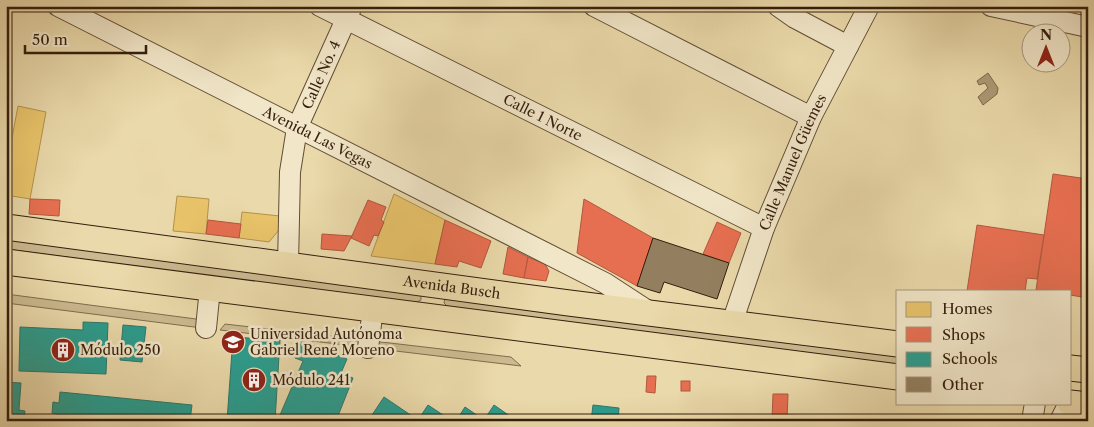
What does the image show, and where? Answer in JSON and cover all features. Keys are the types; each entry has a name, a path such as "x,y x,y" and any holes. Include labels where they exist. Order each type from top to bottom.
{"main road":[{"name":"Avenida Busch","path":"6,227 569,303 896,344"},
{"path":"6,262 896,377"},
{"path":"434,317 438,285"},
{"path":"1072,403 1088,405"}],"street":[{"name":"Avenida Las Vegas","path":"58,6 604,283 651,313"},
{"name":"Calle 1 Norte","path":"320,6 349,13 764,228"},
{"path":"594,6 810,118"},
{"path":"778,6 795,18 848,46"},
{"name":"Calle Manuel Güemes","path":"732,323 764,228 810,118 869,6"},
{"path":"991,6 1088,27"},
{"name":"Calle No. 4","path":"288,265 290,172 297,128 349,13"},
{"path":"569,303 577,297 581,288 582,279 578,270"},
{"path":"206,328 210,288"},
{"path":"368,348 373,309"},
{"path":"1032,421 1035,404"},
{"path":"1060,421 1069,404"}],"shaded area":[{"path":"988,73 998,88 997,94 983,105 978,97 988,88 985,83 979,85 977,81"},
{"path":"6,236 421,294 421,300 415,303 6,249"},
{"path":"6,294 196,319 202,328 6,303"},
{"path":"445,297 896,353 896,367 448,307 444,303"},
{"path":"225,324 511,357 521,366 220,330"}],"building: Homes":[{"path":"18,106 46,112 30,199 6,195 6,170"},
{"path":"394,194 445,220 435,264 371,256"},
{"path":"177,196 209,199 206,234 173,231"},
{"path":"242,212 280,216 279,230 269,242 239,238"}],"building: Shops":[{"path":"1053,174 1088,179 1088,298 1072,295 1072,290 1036,290"},
{"path":"30,199 60,200 59,216 29,214"},
{"path":"584,199 653,238 637,286 577,253"},
{"path":"368,200 386,207 381,220 384,222 378,236 374,235 369,246 351,238"},
{"path":"208,220 241,224 239,238 206,234"},
{"path":"445,220 491,241 481,268 459,261 457,267 435,264"},
{"path":"717,222 741,233 729,263 703,254"},
{"path":"977,225 1044,235 1037,279 1027,278 1025,290 967,290"},
{"path":"322,234 352,236 344,251 321,249"},
{"path":"508,247 528,257 524,278 503,274"},
{"path":"528,257 545,264 549,271 546,281 524,278"},
{"path":"647,376 656,376 655,393 646,392"},
{"path":"681,381 690,381 690,391 681,391"},
{"path":"773,394 788,394 787,420 772,420"},
{"path":"787,415 851,417 851,421 787,421"}],"building: Schools":[{"name":"Módulo 250","path":"83,322 108,323 106,374 19,371 20,327 83,330"},
{"path":"123,325 146,327 142,362 120,360"},
{"name":"Módulo 241","path":"233,337 280,340 275,421 227,421"},
{"path":"302,341 347,359 341,373 353,378 336,421 294,421 280,415 303,361 295,358"},
{"path":"6,382 21,383 19,410 25,411 24,421 6,421"},
{"path":"60,392 192,405 190,421 57,421 57,414 52,413 53,402 59,403"},
{"path":"384,397 418,420 428,405 452,421 368,421"},
{"path":"494,405 517,421 456,421 465,407 484,420"},
{"path":"593,405 619,408 618,421 591,421"}],"building: Other":[{"path":"653,238 729,263 717,299 664,282 660,293 637,286"}],"place":[{"name":"Universidad Autónoma Gabriel René Moreno","path":"233,342"},
{"name":"Módulo 250","path":"63,350"},
{"name":"Módulo 241","path":"254,380"}]}
